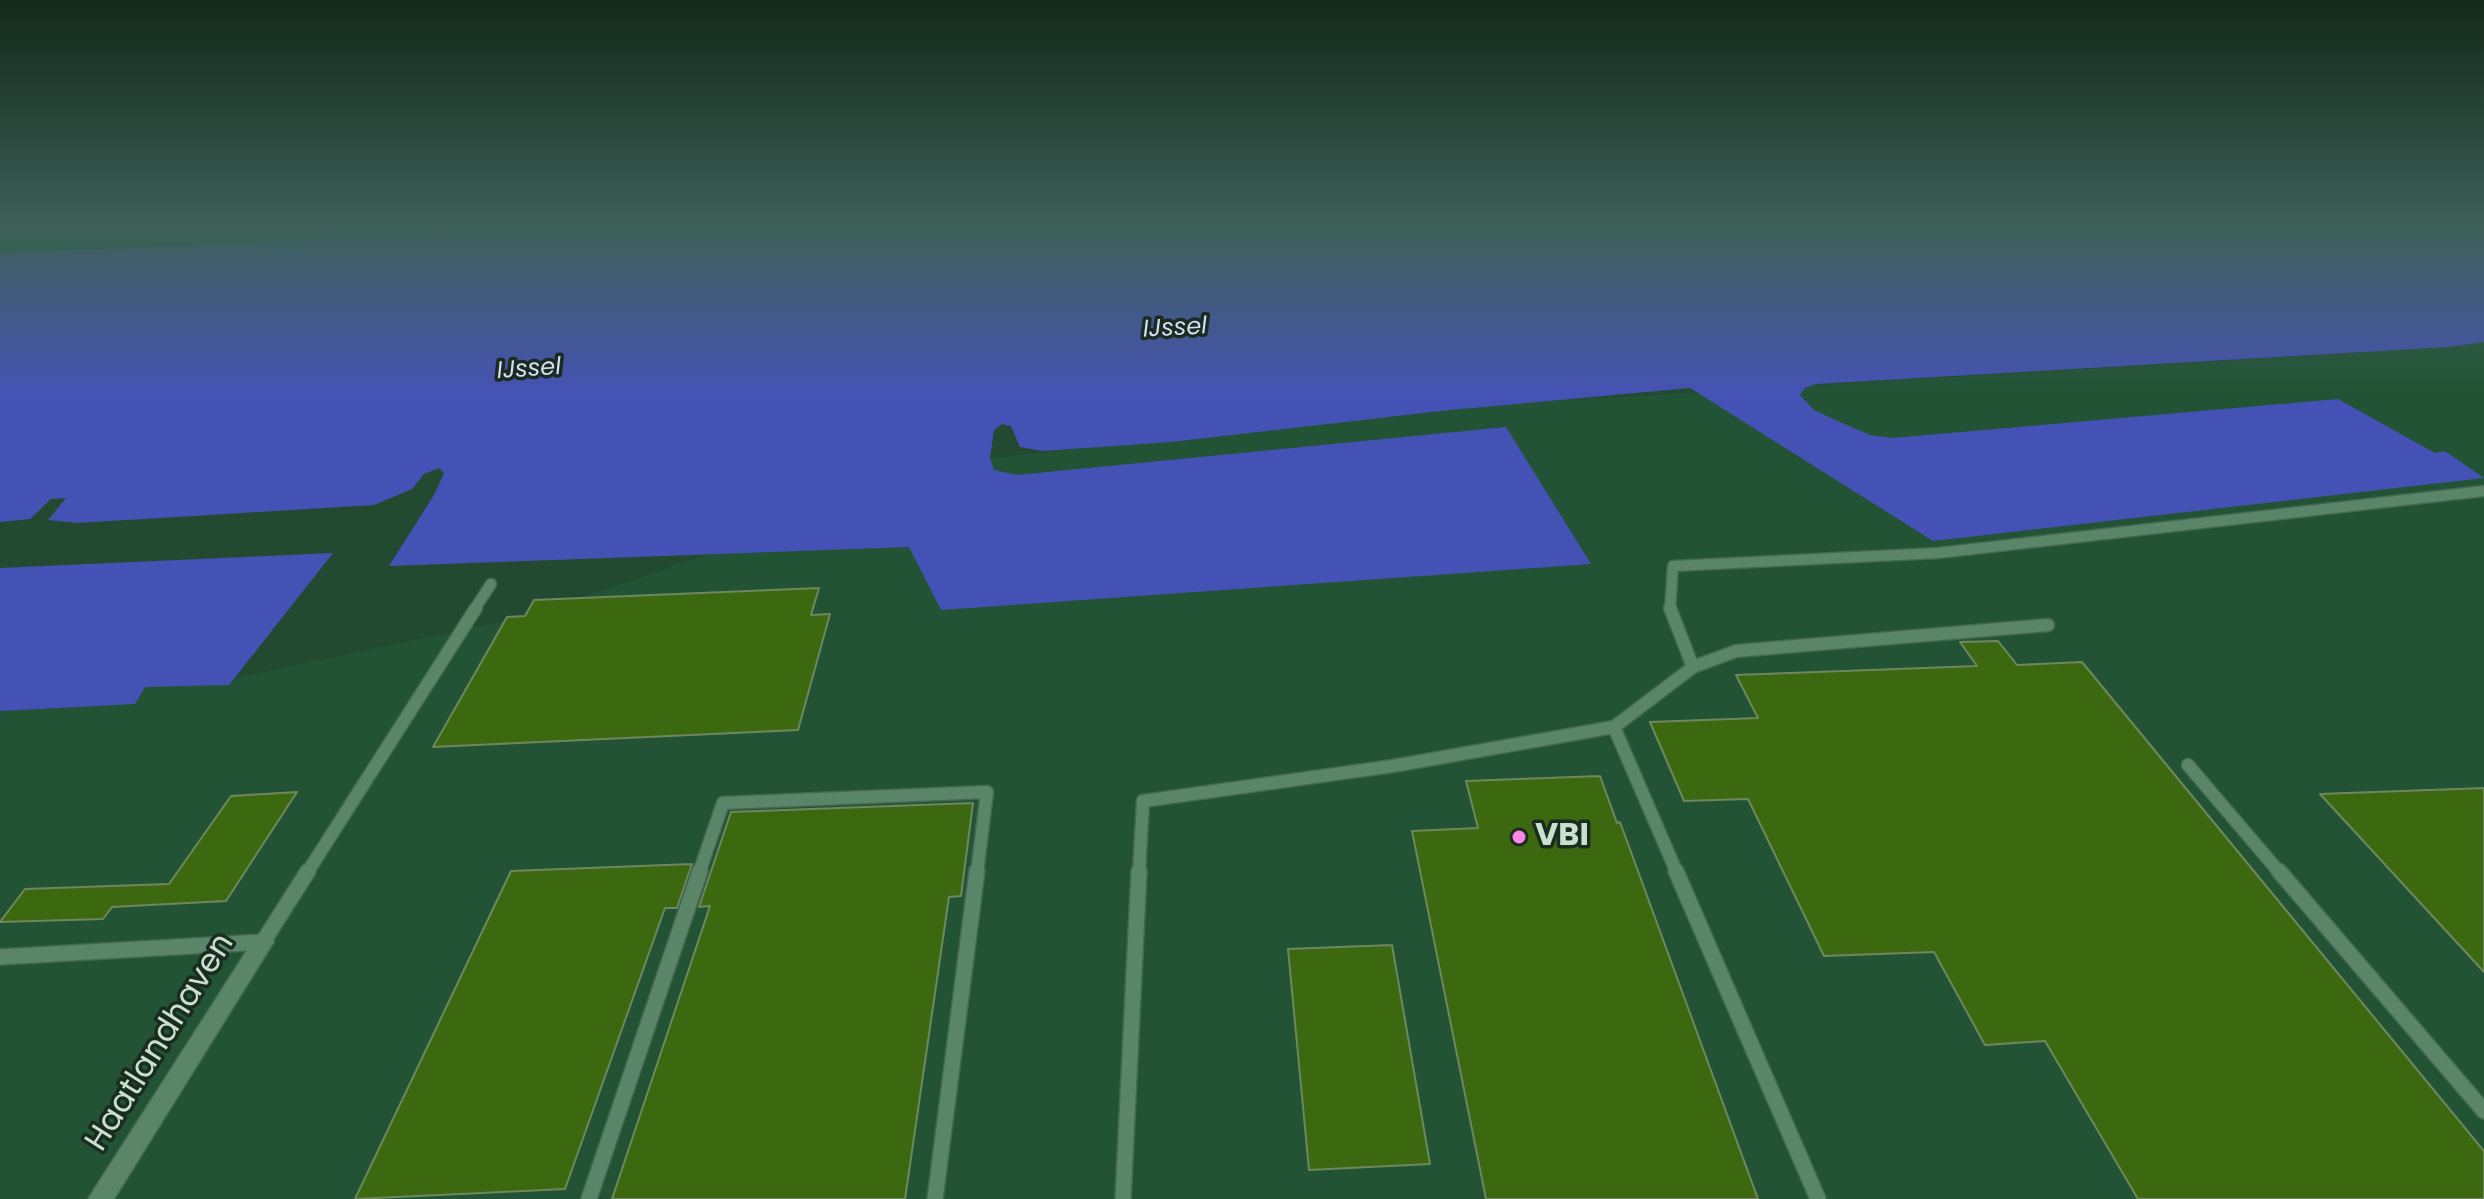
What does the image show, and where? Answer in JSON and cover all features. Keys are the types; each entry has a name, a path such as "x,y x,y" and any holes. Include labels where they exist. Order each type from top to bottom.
{"street":[{"name":"Haatlandhaven","path":"100,1199 263,942"}],"lane":[{"path":"1693,667 1670,612 1673,566 1938,553 2484,491"},
{"path":"263,942 491,584"},
{"path":"1123,1199 1143,801 1393,766 1614,727 1693,667 1736,651 2048,625"},
{"path":"1614,727 1818,1199"},
{"path":"2188,765 2484,1111"},
{"path":"589,1199 723,803 987,792 935,1199"},
{"name":"Haatlandhaven","path":"0,957 263,942"}],"shaded area":[{"path":"2484,337 2484,1199 0,1199 0,692 222,681 524,617 990,458 1535,402 2374,352"}],"water":[{"name":"IJssel","path":"0,284 2484,284 2484,342 2449,347 1816,384 1805,388 1800,395 1814,410 1870,435 1893,438 2338,399 2435,453 2445,451 2484,478 1933,541 1690,388 1441,411 1171,442 1043,451 1020,447 1011,426 1002,424 994,430 990,458 994,470 1017,475 1506,427 1591,564 941,610 909,547 389,566 434,495 444,473 439,468 424,474 412,489 374,505 77,523 48,520 66,498 51,499 30,519 0,522"},
{"path":"333,553 229,685 145,687 135,704 0,711 0,568"}],"building":[{"path":"819,588 811,615 830,614 798,730 433,747 507,617 525,616 534,600"},
{"path":"1998,641 2017,665 2082,662 2484,1151 2484,1199 2138,1199 2045,1041 1985,1045 1934,952 1824,956 1748,799 1684,801 1650,722 1758,718 1736,675 1977,666 1960,642"},
{"path":"1600,776 1617,823 1620,822 1758,1199 1486,1199 1412,831 1478,828 1466,781"},
{"path":"2484,788 2484,972 2320,794"},
{"path":"297,792 226,901 112,907 103,919 0,922 25,889 169,884 231,796"},
{"path":"973,803 961,896 949,897 905,1199 612,1199 710,906 699,907 731,812"},
{"path":"692,864 677,908 665,908 565,1189 355,1199 511,871"},
{"path":"1392,945 1430,1164 1309,1170 1288,949"}],"place":[{"name":"VBI","path":"1519,837"}]}
